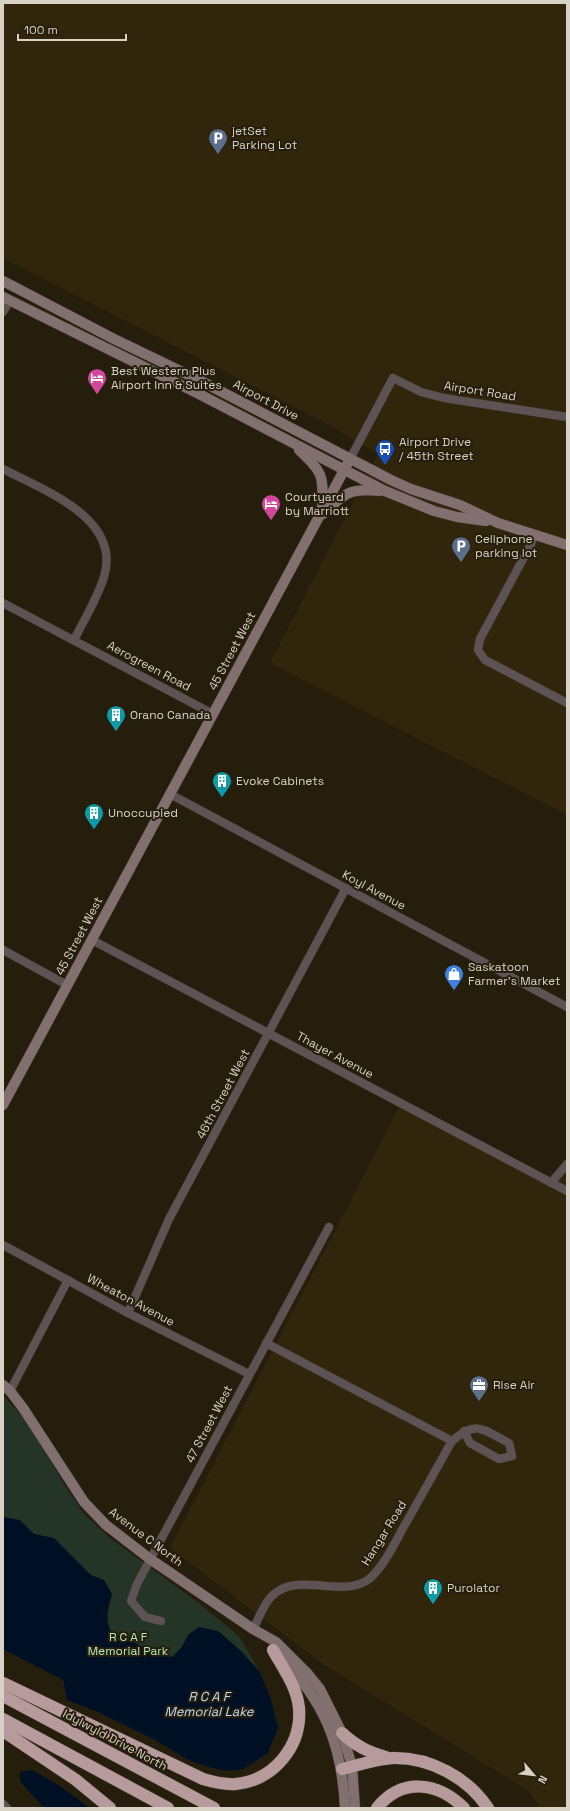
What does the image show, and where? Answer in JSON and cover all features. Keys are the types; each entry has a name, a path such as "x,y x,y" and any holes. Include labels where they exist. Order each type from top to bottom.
{"highway":[{"path":"3,1683 203,1779 221,1784 234,1784 255,1780 277,1766 286,1755 296,1734 299,1708 295,1688 273,1650"},
{"name":"Idylwyld Drive North","path":"3,1696 214,1808"},
{"path":"3,1719 168,1808"},
{"path":"3,1731 76,1780 110,1808"},
{"path":"342,1733 353,1744 363,1750 392,1758"},
{"path":"347,1768 392,1758 406,1758 427,1762 447,1771 472,1790 488,1808"},
{"path":"377,1808 382,1801 396,1791 423,1786 447,1794 464,1808"}],"main road":[{"name":"Airport Drive","path":"3,281 114,339 199,380 350,459 411,489 460,505 498,523 567,545"},
{"name":"Airport Drive","path":"6,298 201,395 385,492 434,511 457,517 498,523"},
{"path":"290,441 320,473 323,484 319,515"},
{"name":"45 Street West","path":"3,1105 350,459"},
{"path":"319,515 351,491 368,490 385,492"},
{"name":"Airport Drive","path":"537,536 567,552"},
{"name":"Avenue C North","path":"7,1388 40,1433 84,1502 116,1534 253,1629 276,1642 305,1670 320,1689 342,1733 355,1808"},
{"name":"Avenue C North","path":"253,1629 294,1671 318,1703 347,1768 345,1808"}],"street":[{"path":"3,312 6,298"},
{"name":"45 Street West","path":"350,459 393,378"},
{"name":"Airport Road","path":"393,378 421,392 444,398 567,417"},
{"path":"3,469 71,505 89,520 101,536 106,555 104,575 97,595 74,640"},
{"path":"537,536 531,544 480,639 478,650 485,660 567,703"},
{"name":"Aerogreen Road","path":"3,603 212,714"},
{"name":"Koyl Avenue","path":"170,794 567,1007"},
{"name":"46th Street West","path":"128,1313 169,1219 346,888"},
{"name":"Thayer Avenue","path":"92,940 567,1191"},
{"path":"3,950 67,985"},
{"path":"551,1183 567,1164"},
{"name":"47 Street West","path":"161,1621 145,1617 131,1601 137,1584 329,1227"},
{"name":"Wheaton Avenue","path":"3,1245 128,1313 249,1374"},
{"path":"7,1388 68,1280"},
{"path":"266,1343 452,1441"},
{"path":"478,1428 510,1443 512,1456 499,1459 470,1443 464,1431 478,1428"},
{"name":"Hangar Road","path":"253,1629 271,1596 277,1591 300,1584 343,1586 354,1585 368,1580 375,1573 394,1544 452,1441 464,1431"},
{"path":"3,1804 7,1808"}],"shaded area":[{"path":"3,3 567,3 567,815 270,663 378,454 329,425 3,258"},
{"path":"401,1104 551,1183 567,1163 567,1808 541,1808 529,1791 323,1664 170,1548"}],"green space":[{"name":"R C A F Memorial Lake","path":"3,1395 31,1427 64,1484 84,1514 110,1538 196,1601 239,1636 260,1672 271,1699 278,1728 268,1753 244,1769 228,1771 212,1768 188,1760 155,1740 98,1712 67,1700 63,1680 3,1649"}],"water":[{"name":"R C A F Memorial Lake","path":"3,1517 20,1520 34,1534 54,1538 91,1575 104,1580 112,1594 108,1622 109,1628 115,1640 133,1642 160,1655 172,1657 181,1648 188,1635 199,1627 218,1631 240,1650 260,1672 271,1699 278,1728 268,1753 244,1769 228,1771 212,1768 188,1760 155,1740 98,1712 67,1700 63,1680 3,1649"},
{"path":"32,1770 60,1786 90,1808 44,1808 20,1781 20,1772"}],"place":[{"name":"jetSet Parking Lot","path":"218,155"},
{"name":"Best Western Plus Airport Inn & Suites","path":"97,395"},
{"name":"Airport Drive / 45th Street","path":"385,466"},
{"name":"Courtyard by Marriott","path":"271,521"},
{"name":"Cellphone parking lot","path":"461,563"},
{"name":"Orano Canada","path":"116,732"},
{"name":"Evoke Cabinets","path":"222,798"},
{"name":"Unoccupied","path":"94,830"},
{"name":"Saskatoon Farmer's Market","path":"454,991"},
{"name":"Rise Air","path":"479,1402"},
{"name":"Purolator","path":"433,1605"}],"park label":[{"name":"R C A F Memorial Park","path":"128,1644"}]}
